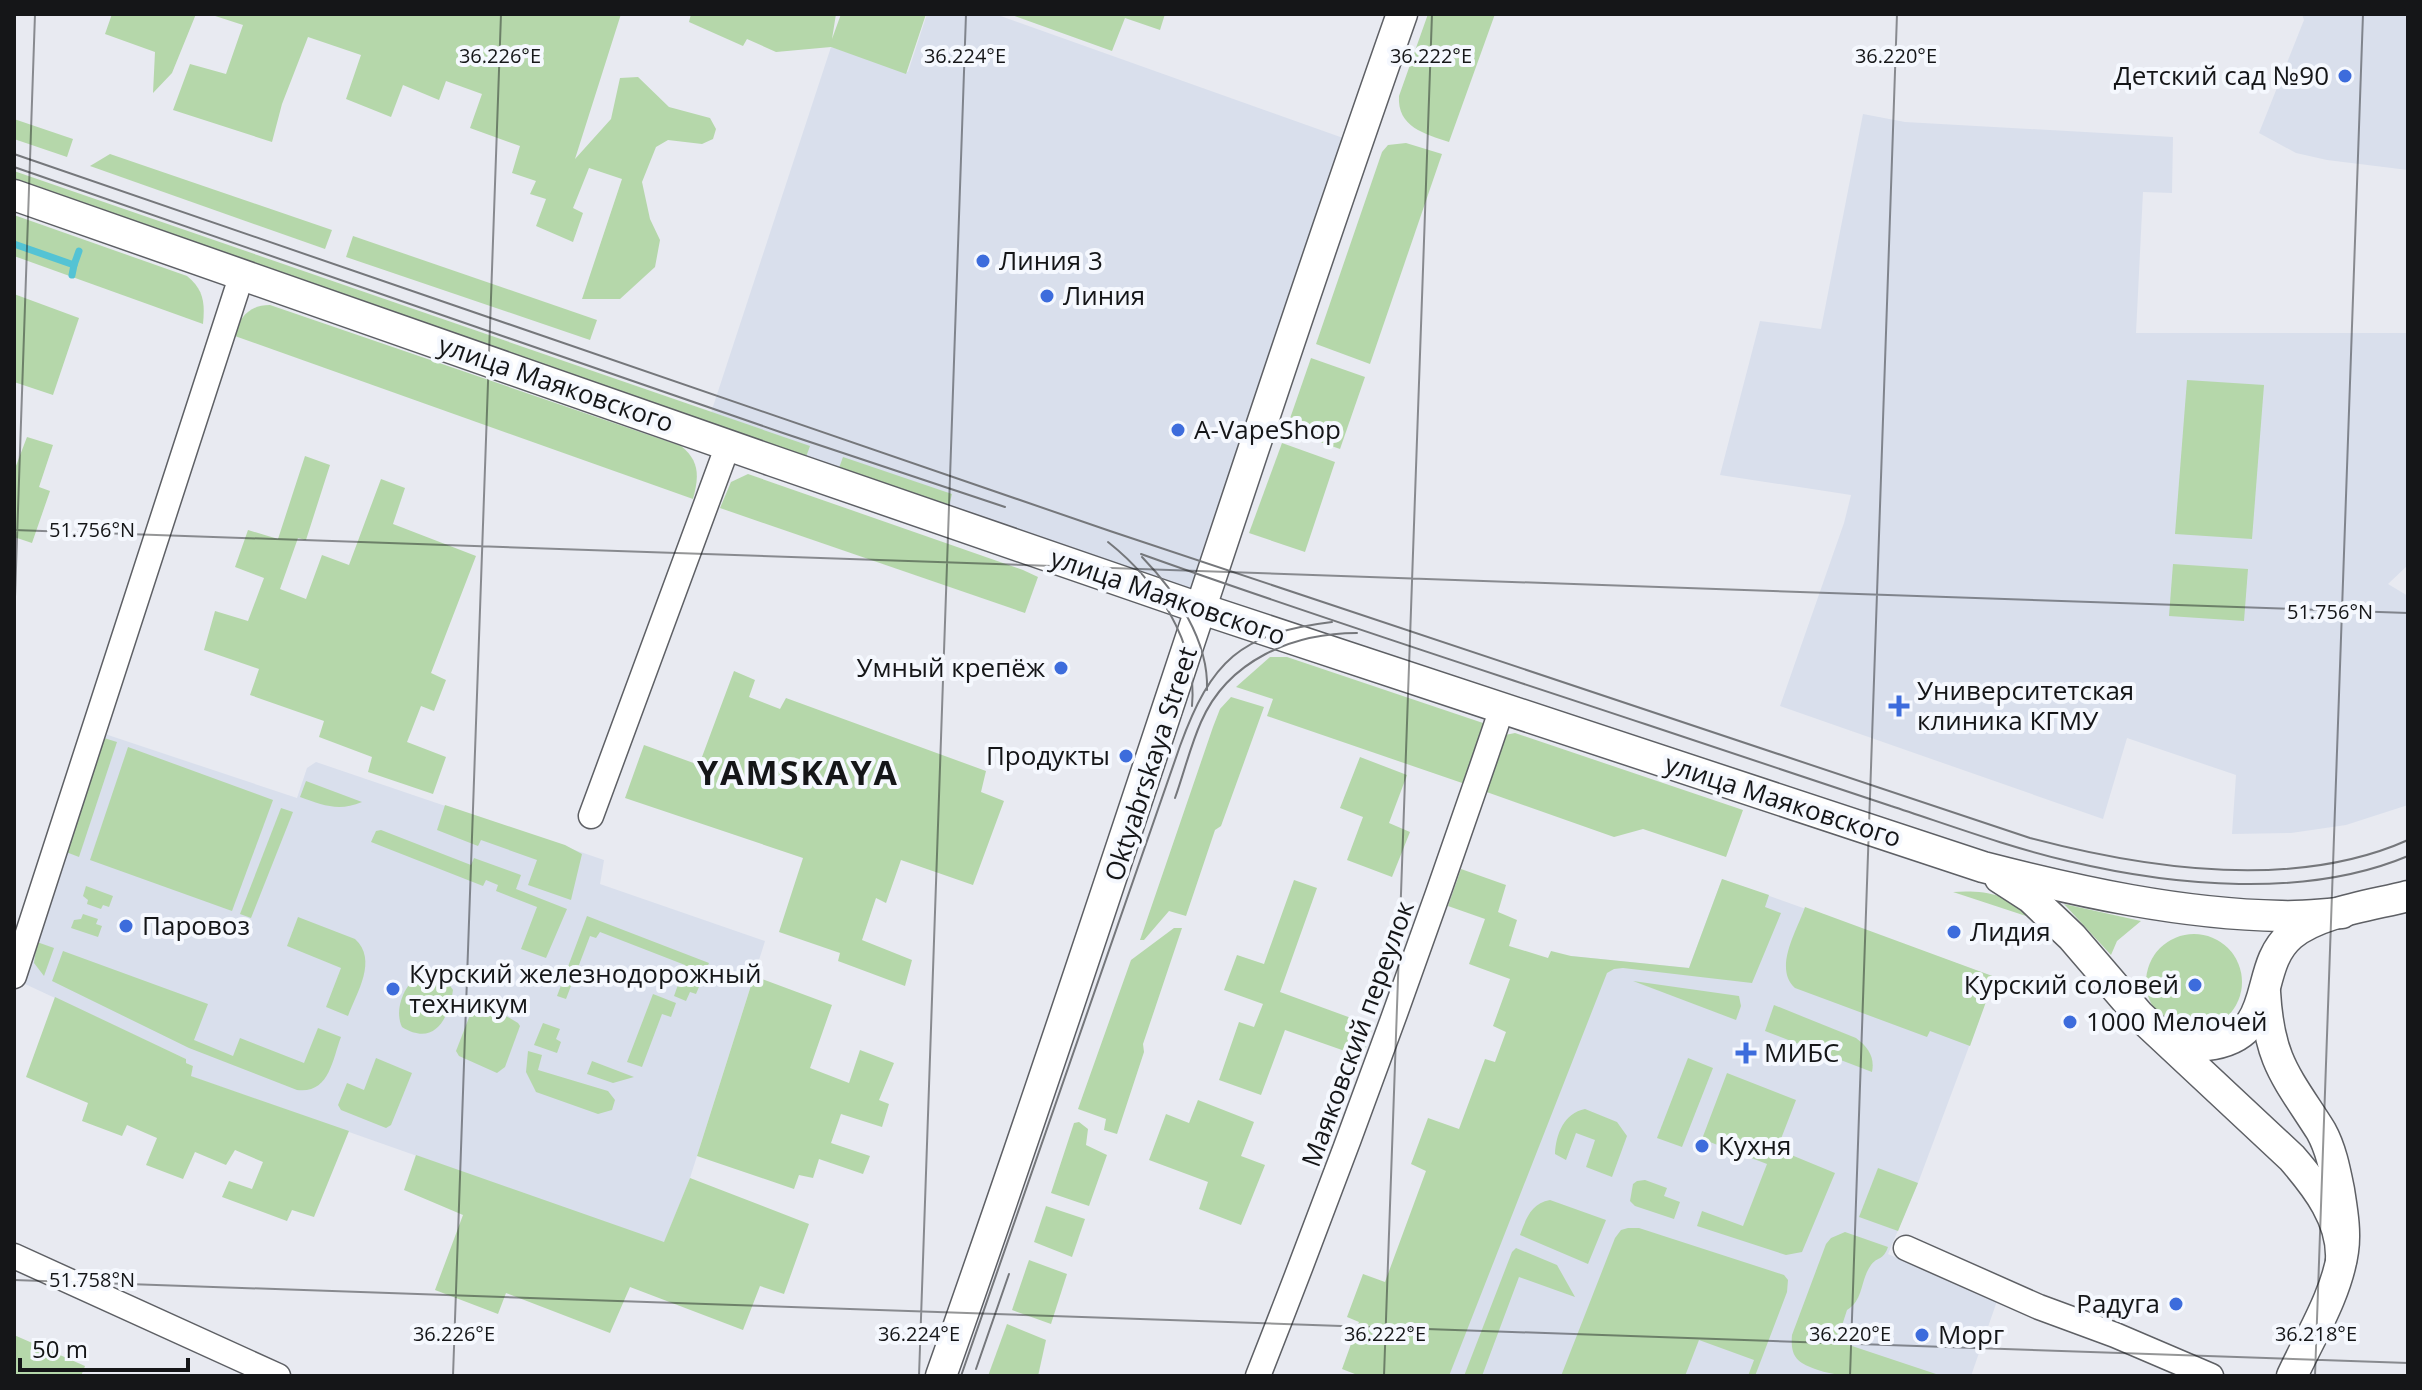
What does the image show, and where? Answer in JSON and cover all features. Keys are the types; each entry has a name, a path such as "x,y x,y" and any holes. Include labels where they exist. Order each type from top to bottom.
{"main road":[{"name":"Oktyabrskaya Street","path":"941,1376 1112,881 1402,14"},
{"name":"улица Маяковского","path":"14,195 1202,609 1983,867 2039,881 2179,907 2282,916 2342,913"},
{"path":"1983,867 2031,898 2072,937 2157,1032 2249,1115 2310,1179 2337,1226 2341,1260"},
{"path":"2157,1032 2185,1044 2201,1045 2229,1039 2250,1026 2261,1006 2274,958 2292,933 2321,919 2408,896"},
{"path":"2265,992 2271,1044 2293,1091 2323,1134 2333,1162 2344,1220 2341,1260 2328,1298 2292,1376"}],"street":[{"path":"14,976 242,274"},
{"path":"591,816 728,445"},
{"name":"Маяковский переулок","path":"1258,1376 1426,932 1502,708"},
{"path":"1906,1248 2039,1307 2211,1376"},
{"path":"14,1256 278,1376"}],"shaded area":[{"path":"927,14 995,14 1360,144 1202,608 705,431 831,47 908,72"},
{"name":"Детский сад №90","path":"2302,14 2408,14 2408,170 2296,153 2259,133 2304,20"},
{"path":"1863,114 1905,122 2173,137 2172,193 2143,192 2136,333 2408,333 2408,565 2388,584 2408,596 2408,805 2346,825 2291,833 2232,834 2236,775 2127,738 2103,819 1780,706 1851,495 1720,475 1760,321 1821,329"},
{"name":"Курский железнодорожный техникум","path":"105,734 297,798 307,768 316,762 604,860 600,884 765,941 690,1178 664,1243 190,1076 193,1066 186,1063 186,1059 25,984"},
{"path":"1722,879 1995,977 1918,1183 1888,1254 1997,1301 1971,1376 1414,1376 1571,956 1689,968"}],"green space":[{"path":"112,14 196,14 172,73 153,93 155,52 105,34"},
{"path":"209,14 621,14 575,159 611,119 620,78 638,77 669,107 710,118 716,129 713,139 702,144 668,140 656,147 642,182 650,219 660,240 655,267 620,299 582,299 622,179 589,168 573,208 583,213 573,242 536,226 546,199 530,194 536,181 512,173 520,146 470,128 482,94 446,81 439,100 403,85 391,117 346,99 361,55 308,37 282,104 272,142 173,110 190,64 226,74 243,25"},
{"path":"691,14 836,14 832,39 841,14 926,14 906,74 831,47 776,52 747,39 743,46 689,22"},
{"path":"1009,14 1165,14 1160,30 1125,18 1112,51"},
{"path":"1428,14 1495,14 1449,142 1414,128 1400,107 1399,96"},
{"path":"14,119 73,139 67,157 14,139"},
{"path":"1406,143 1442,154 1370,364 1316,344 1382,152 1388,145"},
{"path":"110,154 332,230 325,249 90,166"},
{"path":"14,171 810,446 806,457 14,185"},
{"path":"14,215 187,276 202,297 203,324 14,256"},
{"path":"353,236 597,320 590,340 346,257"},
{"path":"14,294 79,318 53,395 14,382"},
{"path":"270,305 681,446 695,464 693,499 232,335 251,310"},
{"path":"1311,358 1365,377 1340,449 1286,430"},
{"path":"2187,380 2264,385 2252,539 2175,534"},
{"path":"27,437 53,445 39,487 50,491 32,543 14,537 14,471"},
{"path":"1282,443 1335,462 1305,552 1249,533"},
{"path":"305,456 330,465 306,540 298,538 280,589 306,599 322,555 349,565 381,479 405,488 393,524 476,556 431,673 446,680 434,711 421,706 407,742 446,757 433,794 368,772 372,757 319,737 324,721 250,695 259,669 204,650 215,611 248,621 264,578 235,567 248,530 278,539"},
{"path":"843,457 952,494 949,506 839,468"},
{"path":"748,474 1038,577 1025,613 720,508 731,482"},
{"path":"2173,564 2248,569 2244,621 2169,616"},
{"path":"1270,657 1287,657 1483,723 1486,729 1468,785 1267,716 1273,699 1236,687"},
{"path":"734,671 755,680 749,697 780,709 786,698 986,771 981,792 1004,801 973,885 901,860 886,903 876,898 862,940 912,960 905,986 838,961 840,953 779,932 803,858 625,798 644,745 699,765"},
{"path":"1231,697 1264,707 1221,826 1215,830 1186,916 1169,911 1144,940 1140,940 1213,727 1220,709"},
{"path":"1515,733 1743,810 1726,857 1643,829 1614,837 1481,790 1505,735"},
{"path":"104,738 117,742 79,857 66,852"},
{"path":"128,747 273,800 232,911 90,860"},
{"path":"1360,757 1407,775 1389,823 1410,832 1392,877 1347,860 1363,817 1340,808"},
{"path":"306,781 362,802 338,807 300,797"},
{"path":"445,805 565,845 582,854 571,900 528,885 537,860 481,840 478,846 437,830"},
{"path":"281,808 293,812 251,918 240,914"},
{"path":"381,830 471,865 474,858 521,875 516,889 567,909 546,958 521,949 537,907 496,891 498,885 486,880 483,886 371,842 376,831"},
{"path":"1461,869 1506,885 1498,912 1517,920 1509,946 1548,958 1551,951 1571,956 1689,968 1722,879 1769,895 1765,907 1781,913 1752,983 1623,968 1607,973 1449,1376 1360,1376 1342,1369 1359,1322 1347,1317 1363,1274 1385,1282 1426,1171 1411,1164 1428,1118 1459,1129 1485,1059 1495,1062 1506,1032 1493,1026 1510,979 1469,964 1485,919 1448,906"},
{"path":"1294,880 1317,888 1280,992 1373,1026 1362,1057 1285,1030 1261,1095 1219,1080 1239,1022 1254,1027 1263,1004 1224,990 1237,955 1264,964"},
{"path":"86,886 113,896 109,907 103,905 101,909 87,904 88,900 83,896"},
{"path":"1953,892 1984,893 2004,898 2026,916"},
{"path":"2064,904 2141,921 2117,941 2111,955"},
{"path":"1805,907 1995,977 1970,1046 1930,1031 1927,1037 1795,988 1789,980 1786,960"},
{"path":"83,914 98,919 96,924 102,926 98,937 71,928 74,920 81,919"},
{"path":"587,916 709,963 696,994 690,992 686,1001 674,996 685,965 600,932 596,938 590,936 566,999 557,996"},
{"path":"298,917 355,939 362,947 364,976 348,1016 326,1007 341,968 287,946"},
{"path":"1174,928 1182,928 1117,1134 1104,1130 1106,1119 1078,1109 1131,960"},
{"path":"2194,934 2212,938 2228,948 2238,964 2242,982 2238,1000 2228,1016 2212,1026 2194,1030 2176,1026 2160,1016 2150,1000 2146,982 2150,964 2160,948 2176,938"},
{"path":"37,942 54,948 44,976 34,963"},
{"path":"63,951 208,1004 194,1040 233,1056 240,1038 304,1063 318,1028 341,1037 332,1065 316,1087 297,1090 189,1048 52,981"},
{"path":"425,971 441,973 453,990 444,1020 431,1032 423,1034 402,1027 399,1012 407,988"},
{"path":"754,976 832,1005 810,1068 849,1083 860,1050 894,1063 879,1100 889,1104 882,1127 841,1114 831,1143 870,1156 863,1174 819,1159 813,1178 799,1175 794,1189 697,1156"},
{"path":"1633,981 1739,996 1741,1006 1736,1020"},
{"path":"653,994 676,1003 671,1017 662,1014 642,1067 627,1062"},
{"path":"55,997 186,1059 186,1063 193,1066 191,1076 349,1131 314,1217 292,1210 287,1221 222,1197 229,1181 252,1189 263,1162 235,1150 226,1165 195,1152 183,1179 146,1165 157,1138 127,1125 122,1136 82,1121 88,1103 26,1077"},
{"path":"475,1002 484,1003 520,1026 505,1067 497,1073 459,1056 456,1051"},
{"path":"1774,1005 1856,1038 1870,1053 1872,1072 1765,1031"},
{"path":"543,1023 560,1029 556,1039 561,1042 557,1053 534,1045"},
{"path":"528,1051 542,1055 538,1070 608,1091 615,1100 612,1110 598,1114 536,1092 526,1072"},
{"path":"376,1058 412,1073 391,1125 386,1128 341,1110 338,1105 347,1083 364,1090"},
{"path":"1688,1058 1713,1068 1682,1147 1657,1138"},
{"path":"592,1061 634,1077 613,1083 587,1074"},
{"path":"1727,1073 1796,1100 1777,1149 1835,1173 1802,1252 1786,1255 1697,1226 1702,1211 1743,1226 1767,1164 1702,1139"},
{"path":"1198,1100 1254,1122 1241,1156 1265,1165 1241,1225 1199,1209 1208,1182 1149,1160 1166,1114 1189,1123"},
{"path":"1585,1109 1617,1122 1627,1136 1612,1177 1586,1167 1595,1140 1576,1133 1566,1160 1555,1154 1562,1126 1572,1115"},
{"path":"1079,1122 1088,1129 1086,1145 1107,1155 1089,1206 1051,1193 1074,1123"},
{"path":"416,1155 664,1242 690,1178 809,1224 784,1294 760,1286 743,1330 630,1287 610,1333 506,1293 498,1314 435,1290 463,1215 404,1190"},
{"path":"1878,1168 1918,1183 1898,1231 1859,1217"},
{"path":"1645,1180 1667,1188 1664,1196 1680,1202 1674,1219 1635,1206 1630,1201 1633,1184"},
{"path":"1550,1200 1606,1220 1588,1264 1520,1235 1534,1208"},
{"path":"1046,1206 1085,1219 1072,1257 1034,1242"},
{"path":"1639,1228 1784,1275 1788,1280 1787,1292 1755,1376 1748,1376 1754,1360 1699,1340 1685,1376 1561,1376 1615,1238 1621,1230"},
{"path":"1845,1232 1888,1247 1868,1271 1856,1301 1847,1310 1837,1341 1942,1376 1833,1374 1817,1370 1796,1358 1792,1335 1826,1244 1831,1238"},
{"path":"1516,1248 1557,1265 1575,1297 1519,1277 1482,1376 1464,1376 1512,1252"},
{"path":"1029,1260 1067,1274 1051,1324 1012,1310"},
{"path":"1007,1324 1046,1340 1038,1376 988,1376"},
{"path":"14,1335 85,1366 81,1376 14,1376"}],"waterway":[{"path":"14,244 74,265 72,275"},
{"path":"74,265 79,251"}],"tram line":[{"path":"14,154 1110,531 2030,838 2122,859 2220,870 2317,866 2364,856 2408,840"},
{"path":"14,167 1005,507"},
{"path":"1108,542 1142,575 1170,614 1188,659 1192,706"},
{"path":"1141,554 1979,835 2068,861 2151,877 2239,884 2327,878 2368,870 2408,856"},
{"path":"1142,557 1188,618 1202,653 1207,690"},
{"path":"961,1376 1180,746 1204,692 1217,672 1233,656 1252,644 1274,634 1332,622"},
{"path":"1175,798 1201,722 1228,682 1265,654 1287,645 1309,638 1357,633"},
{"path":"976,1369 1009,1274"}],"place":[{"name":"Детский сад №90","path":"2345,76"},
{"name":"Линия 3","path":"983,261"},
{"name":"Линия","path":"1047,296"},
{"name":"A-VapeShop","path":"1178,430"},
{"name":"Умный крепёж","path":"1061,668"},
{"name":"Университетская клиника КГМУ","path":"1899,706"},
{"name":"Продукты","path":"1126,756"},
{"name":"Паровоз","path":"126,926"},
{"name":"Лидия","path":"1954,932"},
{"name":"Курский соловей","path":"2195,985"},
{"name":"Курский железнодорожный техникум","path":"393,989"},
{"name":"1000 Мелочей","path":"2070,1022"},
{"name":"МИБС","path":"1746,1053"},
{"name":"Кухня","path":"1702,1146"},
{"name":"Радуга","path":"2176,1304"},
{"name":"Морг","path":"1922,1335"}],"district":[{"name":"YAMSKAYA","path":"798,773"}]}
